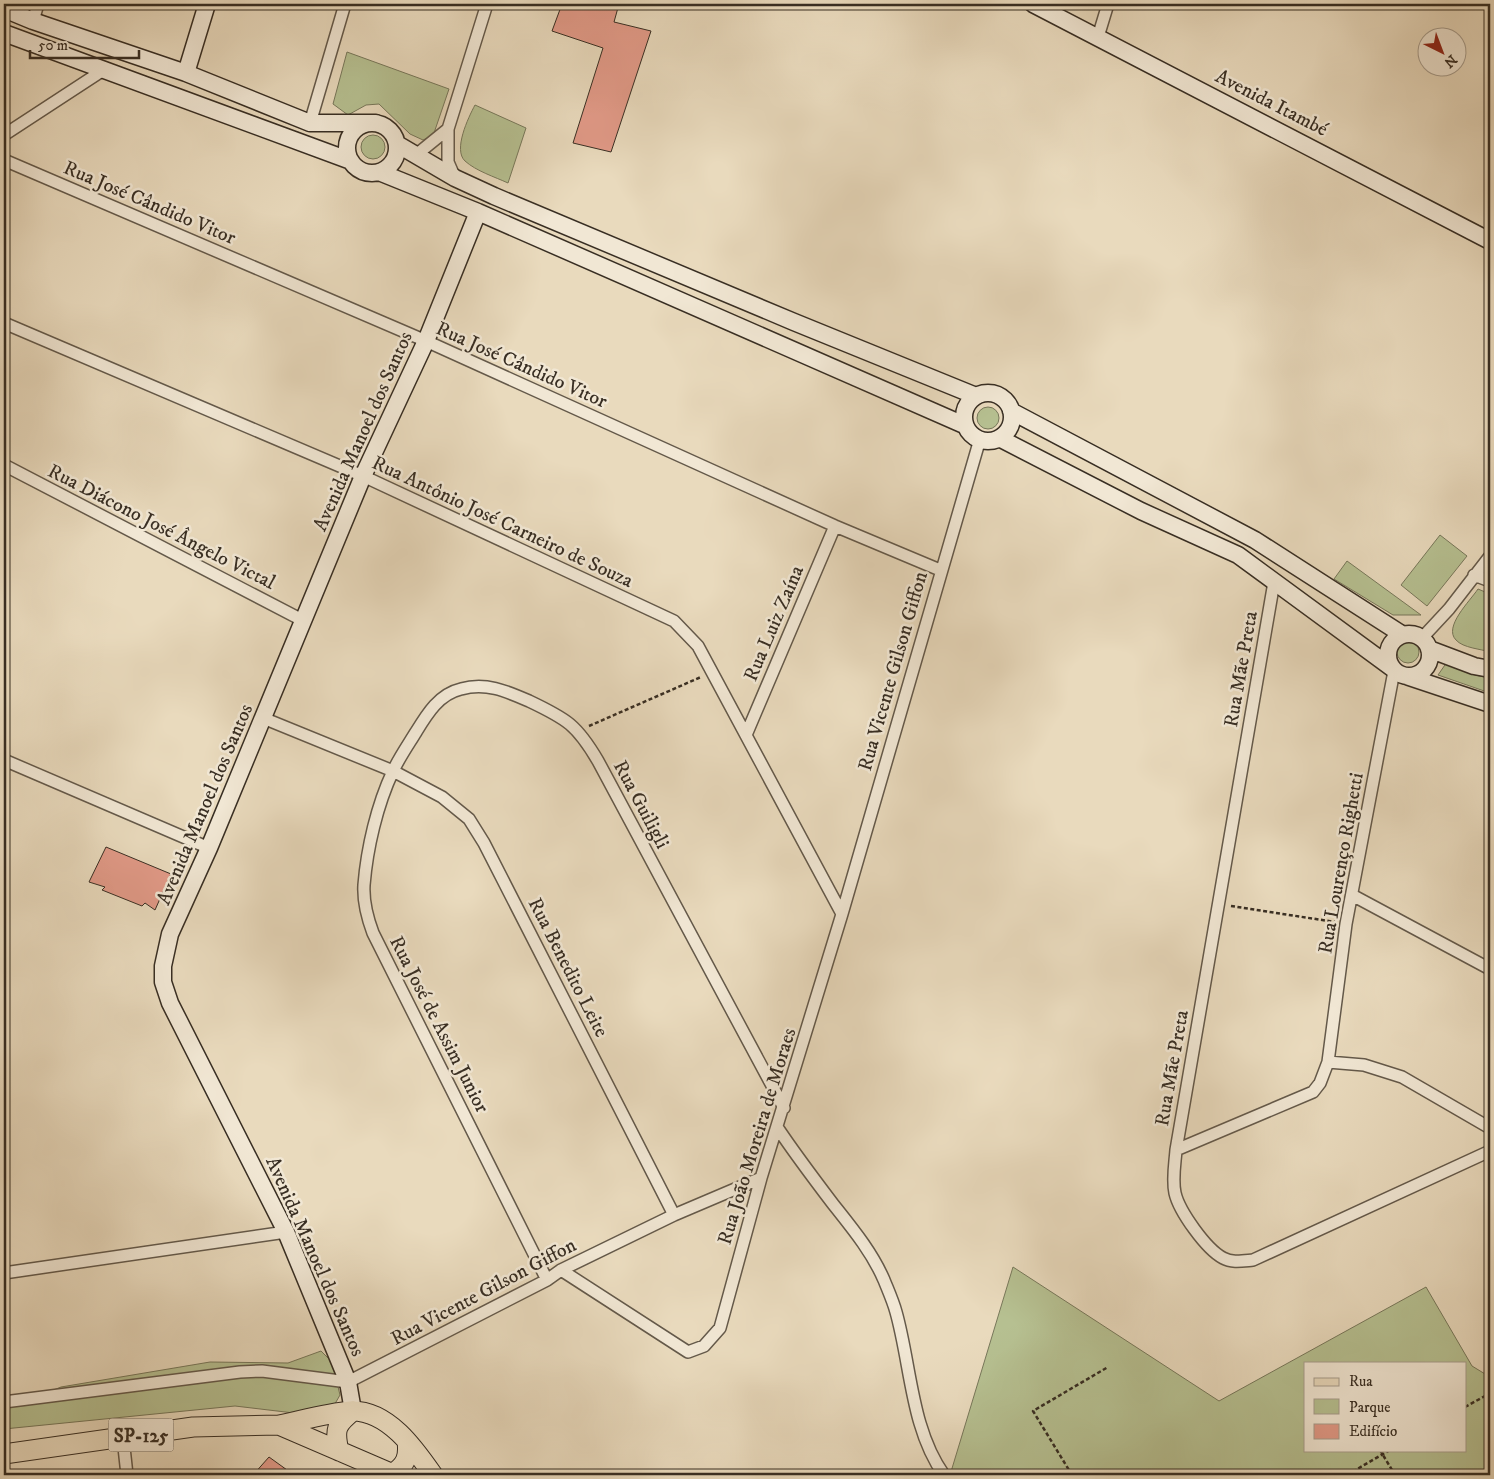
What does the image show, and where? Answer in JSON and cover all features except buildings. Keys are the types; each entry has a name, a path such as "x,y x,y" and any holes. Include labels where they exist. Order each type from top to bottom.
{"main road":[{"path":"186,73 207,4"},
{"name":"Avenida Itambé","path":"1033,4 1490,240"},
{"path":"4,9 33,21 186,73 310,123 376,123 390,130 397,144 397,151 391,164 379,172"},
{"path":"4,33 351,161 363,171 379,172 478,212 964,424 971,434 980,439 992,440 999,438 1009,427 1011,411"},
{"path":"351,161 347,145 354,130 368,123 376,123"},
{"path":"397,144 455,178 785,318 976,396"},
{"name":"Avenida Manoel dos Santos","path":"353,1411 348,1382 286,1232 170,1003 163,982 163,966 170,934 209,848 363,476 426,341 478,212"},
{"path":"964,424 966,406 976,396 986,393 994,394 1002,398 1011,411 1233,528 1292,562 1403,635"},
{"path":"999,438 1141,511 1238,556 1397,672 1490,704"},
{"path":"1397,672 1388,662 1388,648 1397,638 1403,635 1416,635 1426,644 1474,666 1490,670"},
{"path":"1397,672 1423,671 1429,661 1426,644"},
{"path":"339,1451 336,1430 339,1422 353,1411"},
{"path":"279,1425 353,1411 374,1416 389,1425 407,1441 434,1475"},
{"name":"SP-125","path":"4,1454 193,1428 279,1425 393,1475"},
{"path":"393,1475 406,1460 407,1441"}],"street":[{"path":"33,21 38,4"},
{"path":"310,123 345,4"},
{"path":"455,178 448,162 448,130 487,4"},
{"path":"1098,37 1108,4"},
{"path":"4,135 105,69"},
{"path":"416,154 448,130"},
{"name":"Rua José Cândido Vitor","path":"4,160 426,341 835,526 940,570"},
{"name":"Rua Antônio José Carneiro de Souza","path":"4,323 363,476 674,621 698,646 842,914"},
{"name":"Rua Vicente Gilson Giffon","path":"842,914 940,570 980,439"},
{"name":"Rua Diácono José Ângelo Victal","path":"4,465 304,621"},
{"name":"Rua Luiz Zaína","path":"746,735 835,526"},
{"path":"1426,644 1449,609 1490,556"},
{"path":"1474,575 1490,581"},
{"name":"Rua Mãe Preta","path":"1274,582 1176,1150 1174,1192 1180,1206 1212,1249 1223,1258 1236,1262 1253,1260 1490,1151"},
{"name":"Rua Lourenço Righetti","path":"1176,1150 1313,1092 1320,1083 1328,1062 1346,924 1397,672"},
{"name":"Rua Guiligli","path":"392,771 429,712 442,698 459,689 481,685 502,689 560,716 578,731 598,761 784,1108"},
{"name":"Rua Benedito Leite","path":"263,718 392,771 442,797 468,819 484,843 674,1214"},
{"path":"4,760 209,848"},
{"name":"Rua José de Assim Junior","path":"392,771 368,858 364,886 366,914 373,933 547,1280"},
{"path":"1352,895 1490,969"},
{"name":"Rua João Moreira de Moraes","path":"561,1270 688,1352 704,1346 720,1328 777,1127 842,914"},
{"path":"1328,1062 1364,1065 1402,1077 1490,1128"},
{"path":"777,1127 799,1160 873,1258 883,1278 896,1311 915,1404 931,1452 944,1475"},
{"name":"Rua Vicente Gilson Giffon","path":"348,1382 547,1280 561,1270 674,1214 762,1178"},
{"path":"4,1273 286,1232"},
{"path":"4,1402 240,1372 262,1371 348,1382"},
{"path":"123,1438 127,1475"}],"path":[{"path":"578,731 712,672"},
{"path":"1219,904 1346,924"},
{"path":"1072,1475 1033,1411 1108,1367"},
{"path":"1466,1406 1485,1396 1490,1406"},
{"path":"1347,1475 1386,1452"},
{"path":"1383,1454 1395,1475"}],"green space":[{"path":"347,52 449,89 434,133 423,140 410,134 379,104 366,105 348,115 333,104"},
{"path":"475,105 526,128 508,183 475,168 465,161 462,156 461,142 463,134"},
{"path":"373,135 382,138 385,147 382,156 373,159 364,156 361,147 364,138"},
{"path":"984,407 992,407 999,414 999,422 992,429 984,429 977,422 977,414"},
{"path":"1440,535 1467,556 1427,606 1401,585"},
{"path":"1347,561 1421,615 1393,615 1334,579"},
{"path":"1478,589 1490,594 1490,652 1463,645 1453,635 1455,621"},
{"path":"1404,641 1412,641 1419,648 1419,656 1412,663 1404,663 1397,656 1397,648"},
{"path":"1447,662 1475,675 1490,678 1490,693 1438,675"},
{"path":"1013,1267 1219,1401 1426,1287 1472,1366 1490,1377 1490,1475 950,1475"},
{"path":"321,1351 332,1362 340,1395 332,1409 319,1416 235,1406 4,1429 4,1410 61,1387 210,1362 288,1363"}]}
